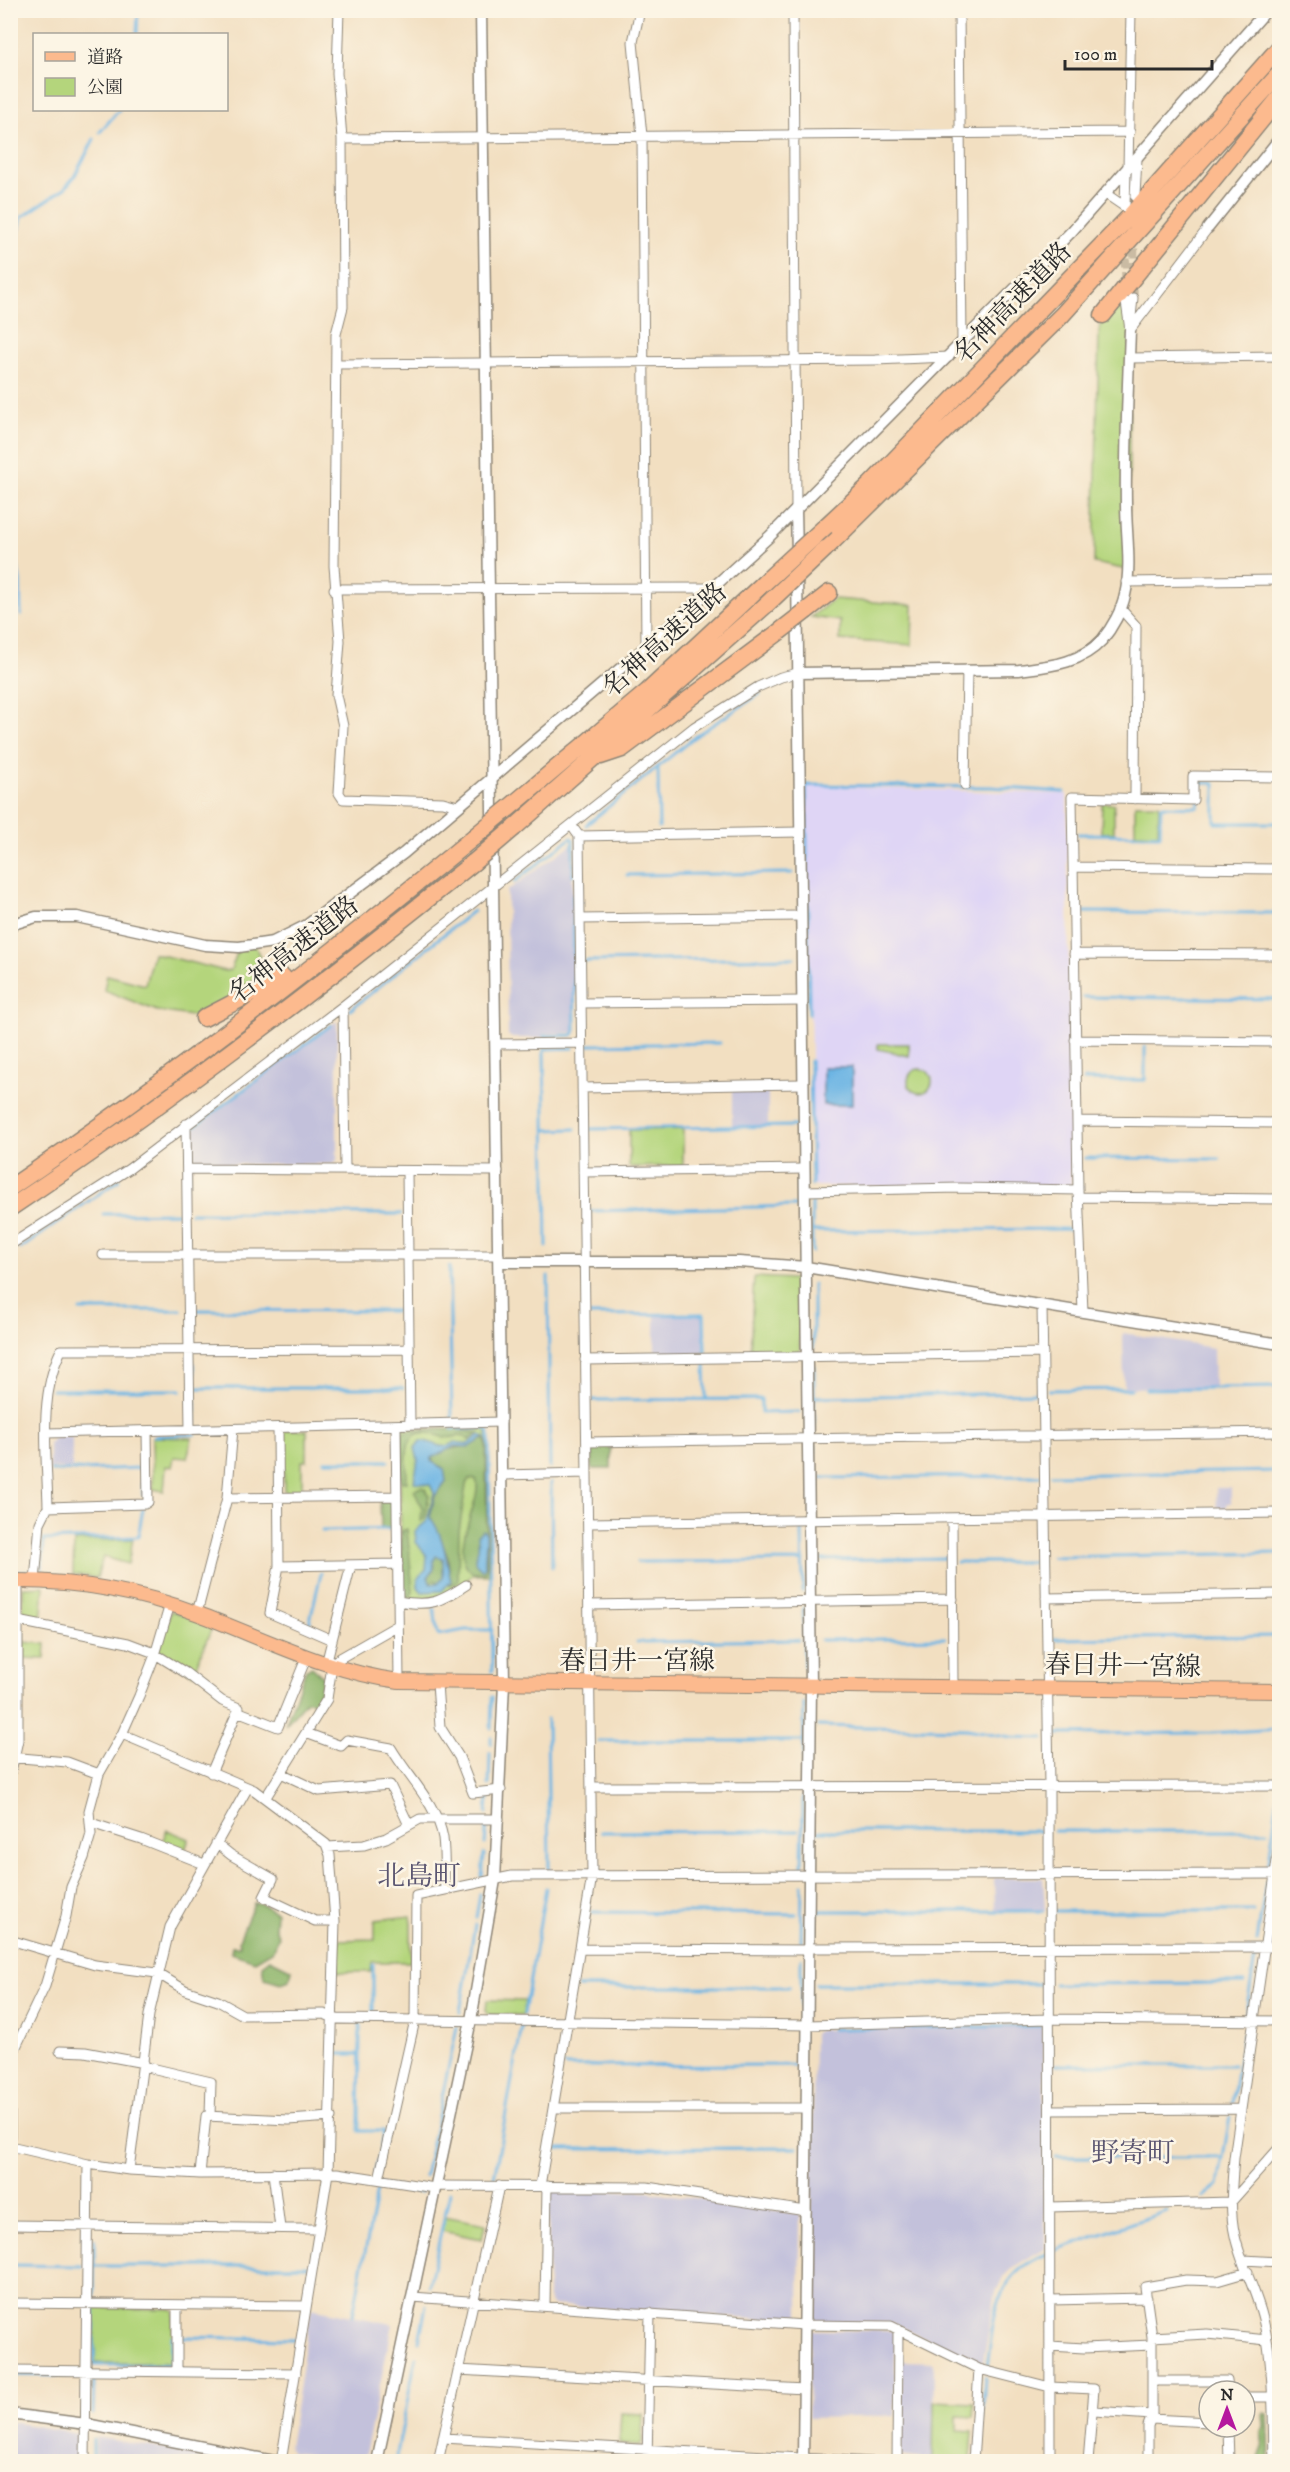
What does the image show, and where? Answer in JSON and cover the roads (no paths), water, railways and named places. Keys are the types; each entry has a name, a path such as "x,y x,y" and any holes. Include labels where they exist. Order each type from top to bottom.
{"highway":[{"name":"名神高速道路","path":"16,1184 221,1036 357,933 646,692 870,485 1130,216 1280,47"},
{"name":"名神高速道路","path":"16,1204 253,1033 474,862 766,605 1062,315 1280,73"},
{"path":"1103,315 1280,97"},
{"path":"591,760 622,749 829,593"},
{"path":"204,1018 271,985 324,947 357,933"}],"main road":[{"name":"春日井一宮線","path":"14,1581 99,1585 197,1613 329,1665 368,1677 399,1681 1280,1691"}],"street":[{"path":"339,10 337,73 342,140 343,307 336,334 334,589 340,641 336,695 343,726 339,793 343,799 443,802 459,806"},
{"path":"377,2462 471,2020 495,1880 501,1790 504,1683 502,1475 481,10"},
{"path":"640,10 633,42 642,136 646,647"},
{"path":"793,10 796,510 811,1685 803,2460"},
{"path":"959,10 962,344"},
{"path":"1106,194 1125,207 1130,132 1131,10"},
{"path":"10,925 36,917 77,917 205,945 239,947 273,942 307,925 404,853 646,647 796,510 962,344 1106,194 1267,10"},
{"path":"342,140 1130,132"},
{"path":"1129,327 1280,138"},
{"path":"1135,196 1137,159"},
{"path":"10,1245 129,1168 343,1006 728,704 781,677 798,673 1019,670 1054,666 1082,657 1102,639 1120,608 1126,582 1130,300"},
{"path":"1129,358 1280,356"},
{"path":"336,364 795,361 949,357"},
{"path":"1126,582 1280,580"},
{"path":"334,589 713,588"},
{"path":"1120,608 1136,626 1135,799"},
{"path":"964,785 966,670"},
{"path":"1083,1312 1078,1194 1072,797 1193,800 1194,776 1280,777"},
{"path":"545,2305 543,2186 592,1876 579,836 571,825"},
{"path":"579,836 800,832"},
{"path":"1073,867 1280,869"},
{"path":"580,919 801,916"},
{"path":"1074,954 1280,956"},
{"path":"581,1003 802,1001"},
{"path":"343,1006 345,1170"},
{"path":"1075,1040 1280,1042"},
{"path":"497,1044 582,1043"},
{"path":"582,1088 803,1084"},
{"path":"1077,1121 1280,1123"},
{"path":"186,1124 190,1430"},
{"path":"187,1169 498,1171"},
{"path":"583,1172 804,1169"},
{"path":"407,1171 410,1424"},
{"path":"805,1191 960,1188 1078,1194 1280,1199"},
{"path":"103,1254 408,1254 584,1262 739,1262 806,1267 1280,1344"},
{"path":"1042,1305 1049,1787 1050,2462"},
{"path":"35,1581 40,1523 48,1507 46,1433 49,1387 61,1350 409,1349"},
{"path":"585,1360 1043,1353"},
{"path":"46,1433 501,1422"},
{"path":"396,1425 399,1681"},
{"path":"278,1428 279,1566 270,1613 332,1641"},
{"path":"197,1613 227,1498 233,1429"},
{"path":"48,1507 145,1504 148,1502 147,1431"},
{"path":"586,1442 1280,1432"},
{"path":"502,1475 587,1473"},
{"path":"227,1498 397,1496"},
{"path":"588,1524 1280,1513"},
{"path":"952,1518 953,1687"},
{"path":"279,1566 398,1564"},
{"path":"266,1797 327,1699 332,1641 351,1565"},
{"path":"10,1776 18,1740 14,1672 18,1621 14,1581"},
{"path":"398,1601 416,1604 439,1603 466,1585"},
{"path":"1046,1598 1280,1594"},
{"path":"589,1605 953,1599"},
{"path":"10,2070 13,2053 45,1986 56,1953 71,1887 84,1858 92,1823 89,1811 99,1774 122,1734 155,1655 170,1604"},
{"path":"18,1621 128,1643 186,1672 222,1701 239,1708 211,1773"},
{"path":"329,1665 398,1625"},
{"path":"237,1711 278,1727 307,1656"},
{"path":"437,1683 440,1727 459,1756 473,1793 501,1790"},
{"path":"306,1733 341,1746 347,1740 392,1748 402,1768 422,1792 435,1818 442,1837 445,1890"},
{"path":"122,1734 266,1797 327,1847 364,1845 386,1838 420,1819 499,1819"},
{"path":"13,1757 68,1762 99,1774"},
{"path":"281,1773 319,1791 390,1785 408,1824"},
{"path":"592,1787 1280,1786"},
{"path":"129,2170 157,1973 170,1927 247,1789"},
{"path":"92,1823 141,1839 204,1864"},
{"path":"1274,2462 1277,2444 1275,2373 1248,2272 1235,2236 1231,2202 1252,2021 1277,1874 1280,1840"},
{"path":"216,1843 231,1855 273,1879 264,1898 315,1920 334,1921"},
{"path":"10,2414 86,2424 277,2461 296,2373 328,2173 334,1921 327,1847"},
{"path":"380,2179 416,2020 416,1896 512,1876 1277,1874"},
{"path":"10,1940 95,1965 157,1973 185,1990 218,2001 243,2015 324,2014 337,2019 808,2025 1050,2019 1280,2021"},
{"path":"580,1949 1280,1947"},
{"path":"10,2035 21,2035"},
{"path":"60,2051 85,2052 211,2082 210,2116"},
{"path":"10,2080 10,2137"},
{"path":"554,2108 807,2108"},
{"path":"1050,2110 1241,2109"},
{"path":"200,2174 204,2118 210,2116 289,2120 331,2118"},
{"path":"10,2146 88,2164 129,2170 200,2174 328,2173 436,2187 647,2187 806,2211"},
{"path":"1050,2207 1231,2202 1280,2147"},
{"path":"85,2462 88,2164"},
{"path":"273,2173 280,2228"},
{"path":"438,2462 499,2186"},
{"path":"10,2225 319,2229"},
{"path":"1244,2260 1280,2262"},
{"path":"1148,2462 1152,2341 1146,2287 1186,2280 1217,2281 1248,2272"},
{"path":"412,2297 804,2325 891,2326 937,2351 945,2351 980,2369 1050,2387 1094,2389 1088,2462"},
{"path":"1050,2300 1147,2298"},
{"path":"10,2303 306,2306"},
{"path":"177,2305 177,2372"},
{"path":"647,2462 650,2313"},
{"path":"897,2462 898,2329"},
{"path":"1050,2346 1117,2348 1207,2334 1267,2340"},
{"path":"973,2462 980,2369"},
{"path":"10,2370 296,2373"},
{"path":"458,2370 804,2389"},
{"path":"1152,2381 1197,2381"},
{"path":"1257,2397 1276,2396"},
{"path":"1094,2410 1197,2421"},
{"path":"443,2438 803,2460 873,2462"},
{"path":"1228,2439 1229,2462"}],"water":[{"path":"823,1067 852,1067 852,1105 823,1105"},
{"path":"480,1435 485,1438 469,1447 455,1446 431,1458 431,1461 444,1469 446,1481 434,1497 430,1517 441,1539 451,1581 442,1591 422,1592 418,1587 418,1579 426,1569 427,1556 416,1542 415,1531 427,1521 434,1493 430,1485 414,1482 418,1460 415,1448 420,1441 441,1446 455,1442 468,1444","holes":["436,1556 443,1558 443,1577 438,1583 431,1584 428,1577 434,1569 433,1562"]},
{"path":"483,1530 486,1533 486,1542 485,1567 482,1570 475,1560 478,1534"}],"waterway":[{"path":"137,33 138,10"},
{"path":"100,132 118,111"},
{"path":"11,291 16,241 22,217 64,189 74,177 94,139"},
{"path":"10,522 20,581 21,615"},
{"path":"586,825 697,735 760,694"},
{"path":"658,766 659,828"},
{"path":"1078,834 1160,835 1161,806 1198,807 1200,783 1215,783 1215,823 1280,823"},
{"path":"809,1014 806,785 991,787 1064,792"},
{"path":"514,882 571,838 573,839 573,875"},
{"path":"627,875 792,873"},
{"path":"544,1036 572,1035 575,1032 573,895"},
{"path":"350,1010 473,911"},
{"path":"1080,912 1280,913"},
{"path":"584,961 794,958"},
{"path":"1083,997 1280,999"},
{"path":"192,1160 191,1129 331,1025"},
{"path":"587,1045 720,1043"},
{"path":"1084,1080 1145,1080 1145,1046"},
{"path":"547,1247 544,1049 573,1048"},
{"path":"810,1061 812,1185"},
{"path":"588,1129 796,1126"},
{"path":"546,1130 575,1129"},
{"path":"1085,1158 1220,1159"},
{"path":"20,1249 119,1180"},
{"path":"812,1201 812,1252"},
{"path":"589,1211 798,1206"},
{"path":"103,1214 181,1213"},
{"path":"191,1213 401,1214"},
{"path":"812,1231 1074,1229"},
{"path":"449,1267 452,1419"},
{"path":"548,1276 550,1467"},
{"path":"813,1284 813,1348"},
{"path":"80,1310 181,1310"},
{"path":"193,1310 403,1311"},
{"path":"589,1315 704,1314 705,1353"},
{"path":"194,1364 195,1423"},
{"path":"705,1364 706,1399"},
{"path":"814,1366 814,1430"},
{"path":"1146,1389 1280,1387"},
{"path":"194,1388 403,1388"},
{"path":"1049,1390 1131,1389"},
{"path":"52,1390 181,1390"},
{"path":"814,1397 1040,1393"},
{"path":"593,1400 761,1399 761,1413 799,1412"},
{"path":"452,1429 485,1428 489,1432 492,1672"},
{"path":"154,1436 195,1434"},
{"path":"142,1438 143,1495"},
{"path":"814,1445 815,1511"},
{"path":"324,1461 388,1461"},
{"path":"51,1471 142,1468"},
{"path":"1051,1475 1280,1471"},
{"path":"815,1478 1040,1476"},
{"path":"551,1482 552,1567"},
{"path":"42,1572 44,1540 138,1537 143,1509"},
{"path":"802,1526 803,1592"},
{"path":"322,1531 391,1529"},
{"path":"1052,1557 1280,1553"},
{"path":"817,1560 946,1558"},
{"path":"637,1562 803,1561"},
{"path":"957,1562 1041,1562"},
{"path":"12,1572 31,1572"},
{"path":"309,1625 321,1573"},
{"path":"12,1586 13,1664"},
{"path":"803,1608 804,1666"},
{"path":"434,1609 438,1635 465,1630 492,1630"},
{"path":"1053,1639 1280,1636"},
{"path":"821,1640 945,1638"},
{"path":"637,1642 798,1640"},
{"path":"13,1678 13,1742"},
{"path":"491,1728 492,1697"},
{"path":"803,1780 804,1703"},
{"path":"547,1719 549,1871"},
{"path":"818,1726 967,1729 1011,1737 1044,1738"},
{"path":"1052,1734 1211,1733 1280,1729"},
{"path":"491,1737 491,1744"},
{"path":"598,1741 804,1741"},
{"path":"489,1785 490,1753"},
{"path":"1268,1869 1278,1795"},
{"path":"802,1868 803,1797"},
{"path":"487,1813 488,1798"},
{"path":"485,1844 487,1823"},
{"path":"601,1832 798,1831"},
{"path":"817,1831 1043,1831"},
{"path":"1054,1831 1267,1831"},
{"path":"482,1877 484,1854"},
{"path":"1257,1941 1266,1882"},
{"path":"801,1941 802,1885"},
{"path":"524,2014 546,1888"},
{"path":"476,1918 480,1894"},
{"path":"815,1911 1043,1911"},
{"path":"1054,1911 1253,1911"},
{"path":"592,1912 796,1914"},
{"path":"460,2012 475,1925"},
{"path":"1246,2014 1255,1956"},
{"path":"801,1958 801,2011"},
{"path":"373,1965 373,2013"},
{"path":"1054,1984 1244,1983"},
{"path":"816,1984 1042,1984"},
{"path":"578,1987 790,1987"},
{"path":"360,2024 359,2131 384,2131 375,2173"},
{"path":"493,2183 522,2026"},
{"path":"832,2029 1040,2026"},
{"path":"425,2176 457,2027"},
{"path":"565,2066 801,2065 801,2033"},
{"path":"1232,2103 1243,2034"},
{"path":"338,2054 360,2054"},
{"path":"1055,2065 1233,2065"},
{"path":"1203,2197 1218,2185 1230,2117"},
{"path":"551,2149 797,2148"},
{"path":"1055,2157 1219,2157"},
{"path":"353,2315 378,2185 420,2192"},
{"path":"429,2286 450,2192"},
{"path":"1053,2251 1167,2211"},
{"path":"94,2239 94,2297"},
{"path":"987,2366 995,2314 1006,2285 1029,2263 1047,2254"},
{"path":"10,2265 82,2266"},
{"path":"94,2266 308,2266"},
{"path":"419,2341 426,2306"},
{"path":"94,2311 94,2331"},
{"path":"94,2336 94,2365 170,2365 172,2337"},
{"path":"181,2337 296,2339"},
{"path":"396,2459 416,2357"},
{"path":"10,2375 79,2376"},
{"path":"979,2462 985,2377"},
{"path":"93,2414 94,2381"},
{"path":"93,2439 93,2462"}],"tunnel":[{"path":"1133,298 1134,238"},
{"path":"1125,245 1126,285"}],"district":[{"name":"北島町","path":"419,1875"},
{"name":"野寄町","path":"1133,2152"}]}
